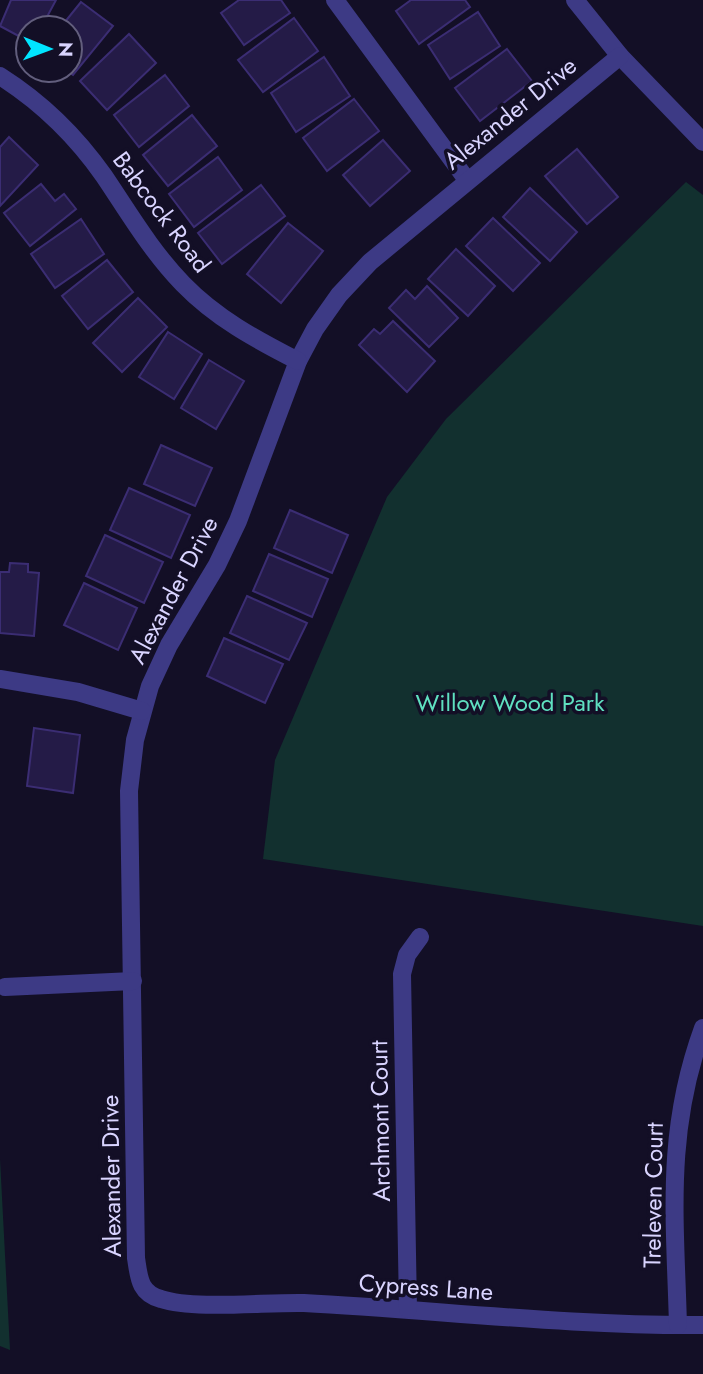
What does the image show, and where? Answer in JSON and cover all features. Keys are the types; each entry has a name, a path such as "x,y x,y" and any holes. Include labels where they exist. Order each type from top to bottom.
{"street":[{"path":"335,0 467,180"},
{"path":"575,0 620,56 703,142"},
{"name":"Alexander Drive","path":"147,1294 139,1282 136,1258 129,792 142,711 169,645 217,565 238,521 298,360 326,312 353,280 467,180 620,56"},
{"name":"Babcock Road","path":"0,76 41,107 75,140 150,245 198,299 239,330 298,360"},
{"path":"0,679 78,692 142,711"},
{"name":"Archmont Court","path":"408,1310 402,974 407,955 420,937"},
{"path":"5,987 133,981"},
{"name":"Treleven Court","path":"678,1325 676,1132 690,1065 703,1028"},
{"name":"Cypress Lane","path":"147,1294 176,1302 300,1303 555,1321 703,1325"}],"green space":[{"name":"Willow Wood Park","path":"686,182 703,195 703,926 263,859 275,760 387,497 446,419"},
{"path":"0,1159 10,1350 0,1346"}],"building":[{"path":"11,0 56,0 48,14 14,14 14,34 0,26"},
{"path":"239,0 281,0 290,13 244,45 221,13"},
{"path":"411,0 465,0 470,7 419,44 396,11"},
{"path":"81,2 113,26 84,62 84,14 71,14"},
{"path":"478,12 500,46 450,79 428,45"},
{"path":"294,18 318,51 263,92 238,60"},
{"path":"129,34 156,63 107,110 83,84 84,77"},
{"path":"507,49 532,81 480,121 455,88"},
{"path":"324,57 350,96 296,132 271,93"},
{"path":"165,75 189,106 139,147 114,115"},
{"path":"354,99 379,131 327,171 303,138"},
{"path":"192,115 217,146 168,186 143,155"},
{"path":"9,137 38,165 0,206 0,147"},
{"path":"383,140 410,171 370,206 343,175"},
{"path":"577,149 618,197 587,224 545,176"},
{"path":"218,157 242,190 194,227 169,194"},
{"path":"41,184 55,201 64,194 76,209 30,246 4,213"},
{"path":"261,185 285,216 222,264 198,233"},
{"path":"530,188 577,232 550,261 503,217"},
{"path":"493,218 540,263 513,291 466,246"},
{"path":"81,219 104,254 55,288 31,254"},
{"path":"288,223 323,251 281,303 247,274"},
{"path":"456,249 495,286 468,316 428,279"},
{"path":"107,260 133,292 88,329 62,296"},
{"path":"427,286 458,318 429,347 389,308 406,290 415,299"},
{"path":"138,298 167,327 122,372 93,343"},
{"path":"393,321 435,361 407,392 359,345 374,329 380,334"},
{"path":"168,332 202,354 174,399 139,377"},
{"path":"209,360 244,381 216,429 181,408"},
{"path":"161,445 212,468 195,506 144,484"},
{"path":"129,488 190,515 171,558 110,530"},
{"path":"290,510 348,535 332,573 274,548"},
{"path":"105,535 163,562 144,603 86,576"},
{"path":"269,554 328,579 312,617 253,591"},
{"path":"10,563 28,564 28,572 39,573 34,636 0,633 0,572 9,572"},
{"path":"84,583 137,608 118,650 64,625"},
{"path":"247,596 307,623 289,660 230,633"},
{"path":"224,638 283,664 265,703 207,676"},
{"path":"34,728 80,735 73,793 27,786"}]}
